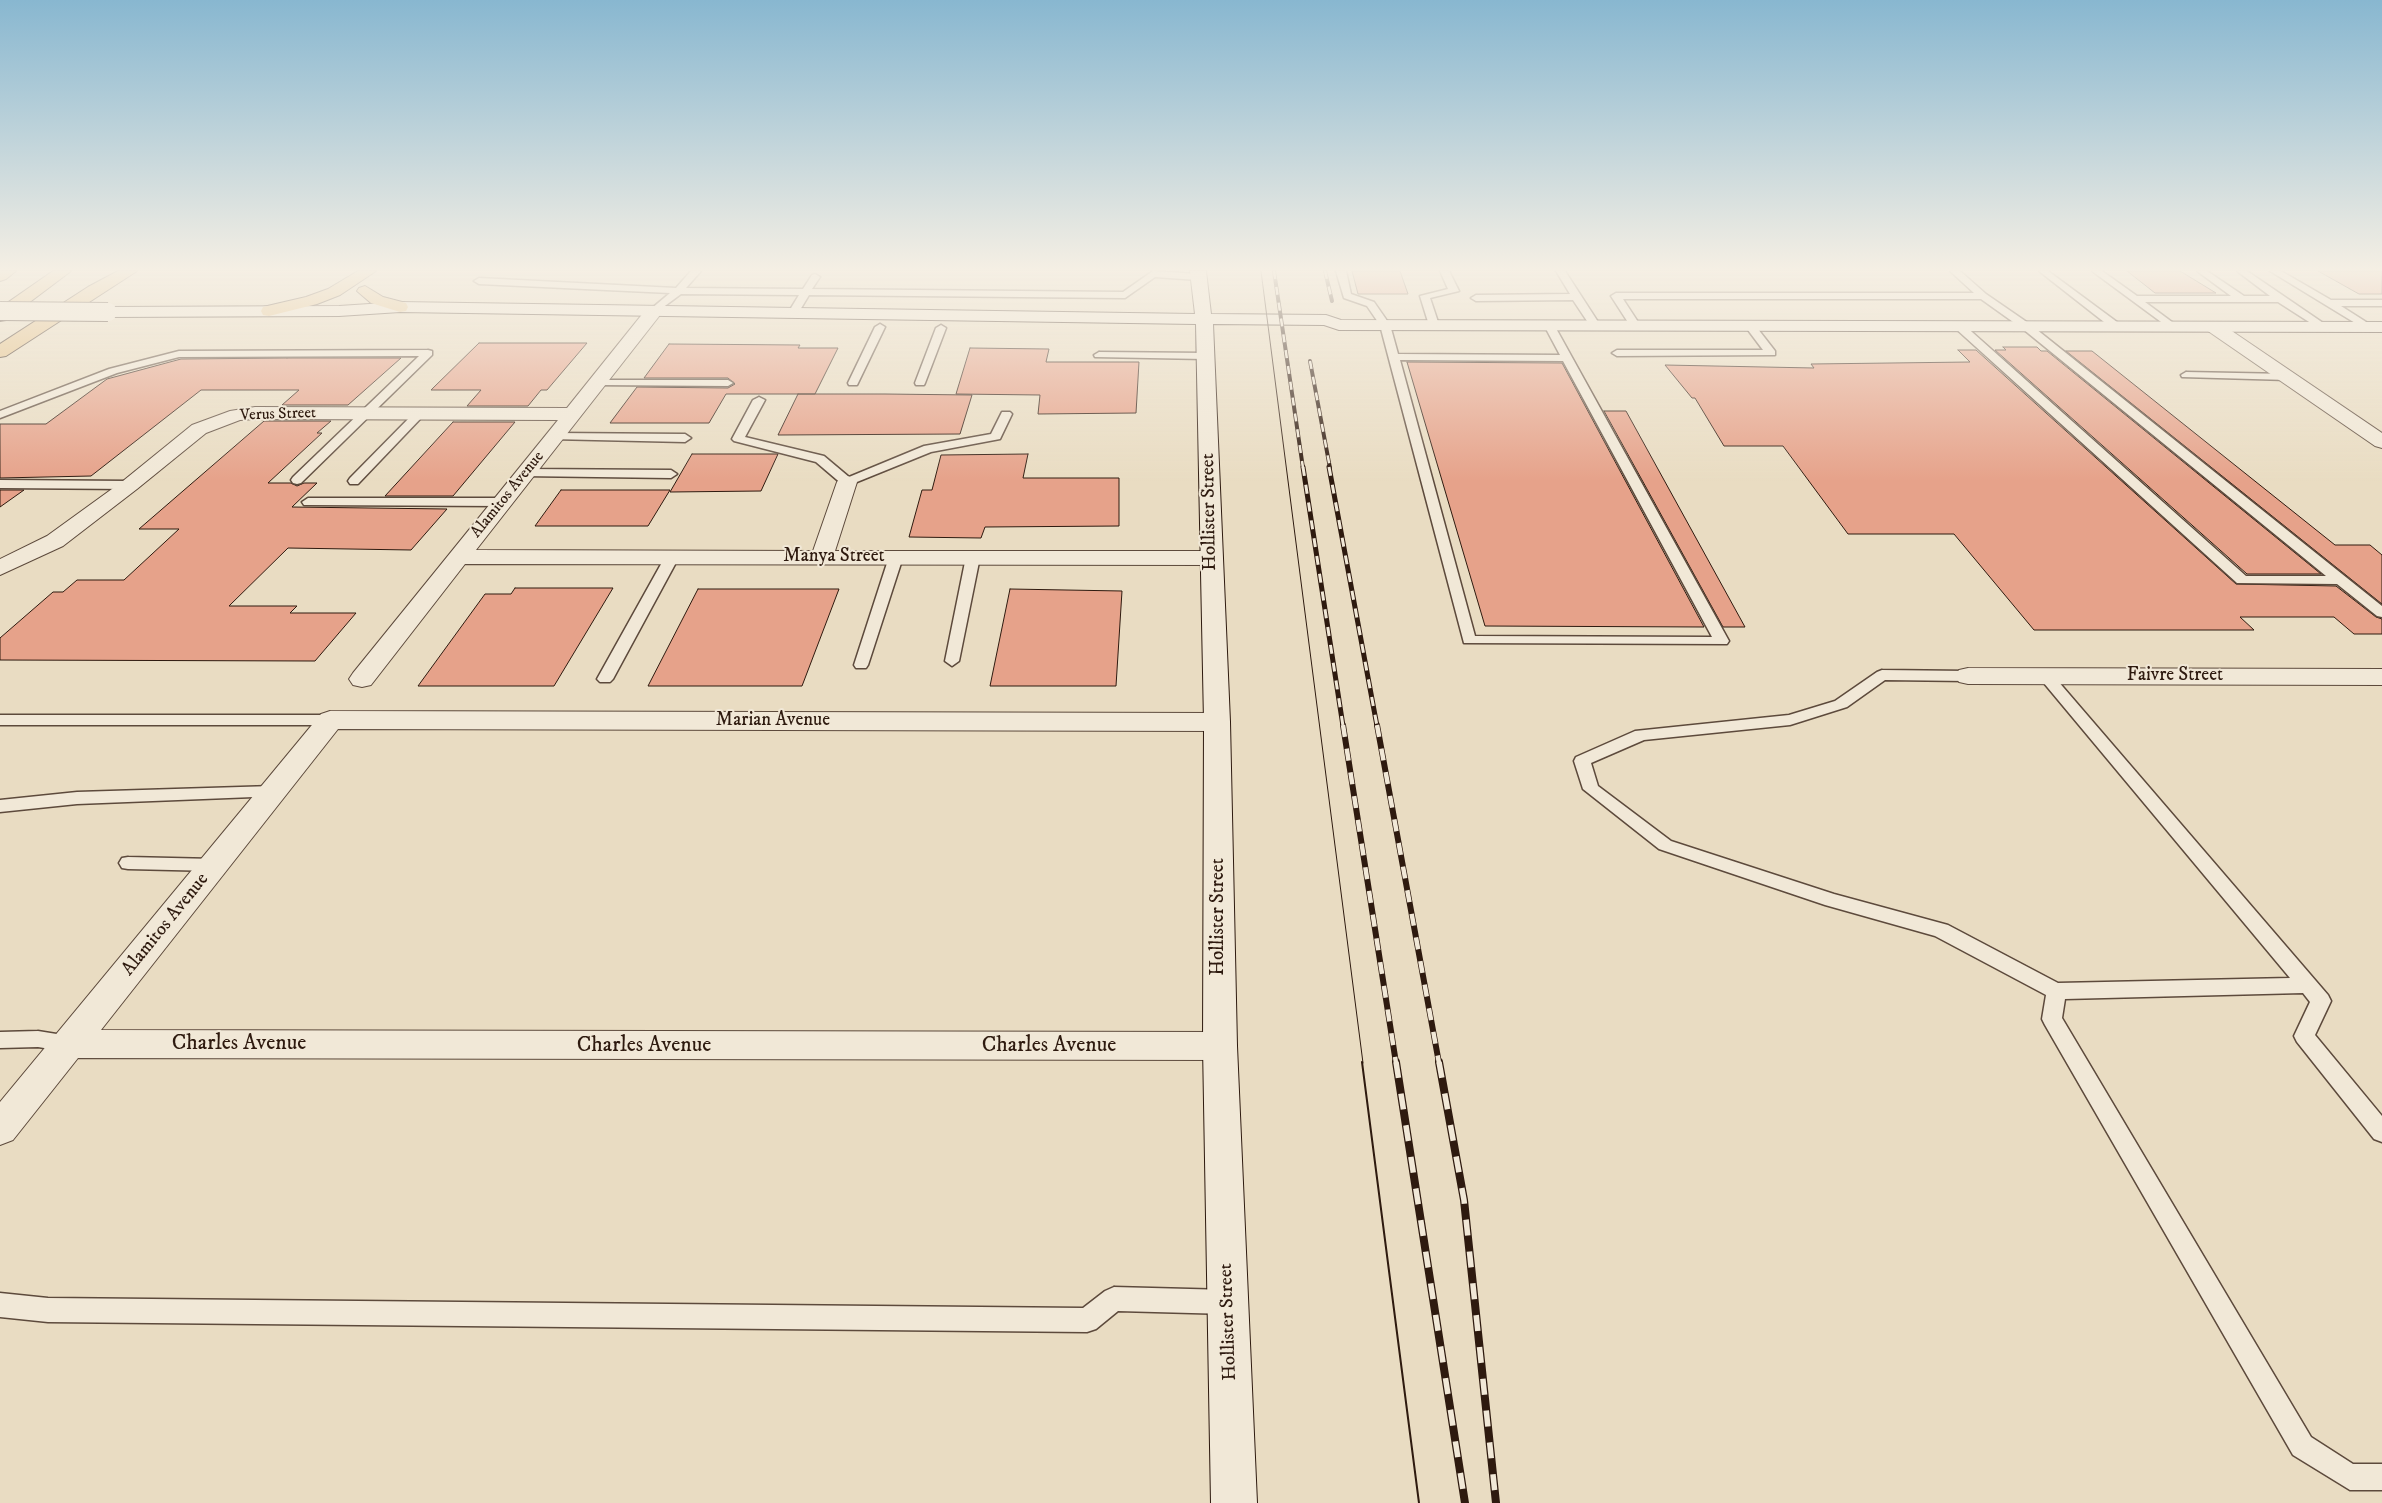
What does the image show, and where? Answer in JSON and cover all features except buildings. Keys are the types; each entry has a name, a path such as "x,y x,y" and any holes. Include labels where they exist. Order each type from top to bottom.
{"highway":[{"path":"0,352 17,341"}],"main road":[{"name":"Alamitos Avenue","path":"362,679 631,341"},
{"name":"Hollister Street","path":"1205,341 1217,722 1220,1046 1234,1503"},
{"path":"2235,341 2382,442"},
{"name":"Verus Street","path":"0,568 55,541 189,436 212,423 237,415 255,413 574,414"},
{"path":"822,556 846,482"},
{"name":"Manya Street","path":"458,557 1211,558"},
{"name":"Faivre Street","path":"1968,676 2382,677"},
{"name":"Alamitos Avenue","path":"0,1129 215,865 330,720"},
{"name":"Marian Avenue","path":"330,720 1217,722"},
{"name":"Charles Avenue","path":"69,1044 1220,1046"}],"lane":[{"path":"854,383 873,341"},
{"path":"920,383 936,341"},
{"path":"1390,341 1469,640 1722,641 1557,341"},
{"path":"1617,354 1771,354 1761,341"},
{"path":"1976,341 2242,580 2340,580"},
{"path":"2045,341 2382,613"},
{"path":"0,415 113,371 179,354 428,353 297,480"},
{"path":"1099,355 1205,356"},
{"path":"1394,357 1566,358"},
{"path":"2186,375 2288,378"},
{"path":"598,383 728,383"},
{"path":"759,400 738,439 820,460 846,482 928,450 996,437 1006,414"},
{"path":"354,481 419,414"},
{"path":"554,437 685,438"},
{"path":"526,473 671,474"},
{"path":"0,484 130,484"},
{"path":"308,502 503,502"},
{"path":"605,679 672,557"},
{"path":"860,665 896,557"},
{"path":"952,661 973,557"},
{"path":"1968,676 1882,675 1841,704 1790,720 1641,735 1582,761 1591,789 1665,845 1832,900 1941,930 2056,991 2308,985"},
{"path":"2046,676 2321,1001 2304,1036 2382,1132"},
{"path":"0,720 330,720"},
{"path":"0,806 77,798 273,792"},
{"path":"128,863 215,865"},
{"path":"2056,991 2052,1019 2302,1446 2350,1477 2382,1477"},
{"path":"0,1040 38,1039 69,1044"},
{"path":"0,1305 48,1310 1087,1320 1114,1299 1228,1302"}],"tram line":[{"path":"1270,341 1363,1063"},
{"path":"1362,1062 1419,1503"}],"railway":[{"path":"1284,341 1303,468"},
{"path":"1310,361 1330,468"},
{"path":"1303,467 1343,726"},
{"path":"1329,467 1377,726"},
{"path":"1343,725 1396,1063"},
{"path":"1377,725 1439,1063"},
{"path":"1396,1062 1465,1503"},
{"path":"1439,1062 1464,1200 1496,1503"}]}
